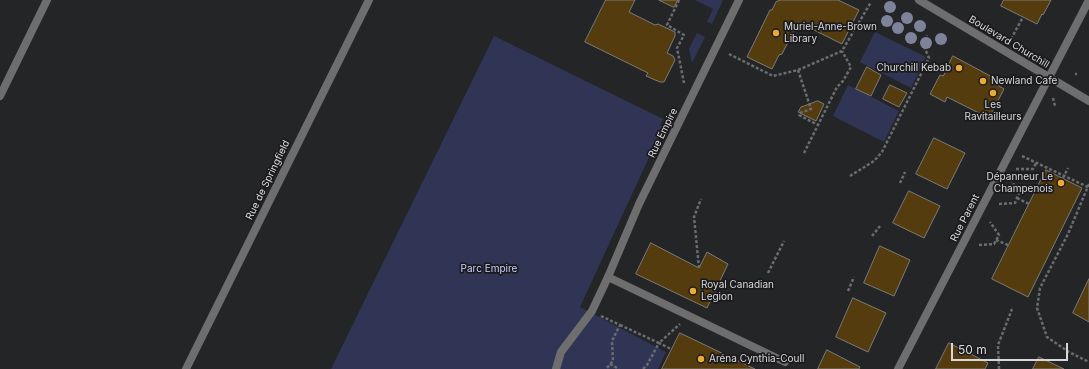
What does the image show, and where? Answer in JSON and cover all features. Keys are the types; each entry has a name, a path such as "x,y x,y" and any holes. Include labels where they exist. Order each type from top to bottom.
{"street":[{"path":"0,96 47,0"},
{"name":"Rue de Springfield","path":"186,369 368,0"},
{"name":"Rue Empire","path":"556,369 561,352 592,311 639,204 739,0"},
{"name":"Boulevard Churchill","path":"919,0 1089,101"},
{"name":"Rue Parent","path":"898,369 1089,0"},
{"path":"608,277 785,362"}],"path":[{"path":"679,0 667,25 684,35 677,48 684,83"},
{"path":"729,54 773,76 798,70 842,51 871,2"},
{"path":"1011,39 1023,17"},
{"path":"850,176 874,161 882,152 930,58 923,44 927,36"},
{"path":"804,153 837,87 844,80 852,67 842,51"},
{"path":"798,70 811,109 800,113 799,115 818,125"},
{"path":"1012,84 1026,82"},
{"path":"1053,98 1055,106"},
{"path":"1022,156 1088,187"},
{"path":"1016,169 1033,169 1036,163"},
{"path":"1064,177 1068,168"},
{"path":"900,183 905,172"},
{"path":"999,204 1015,203 1019,193 1011,180"},
{"path":"1089,184 1068,234 1040,288 1037,308 1047,336 1069,352 1089,362"},
{"path":"1017,198 1029,204"},
{"path":"698,268 694,218 701,199"},
{"path":"979,245 994,244 999,235 990,222"},
{"path":"872,236 880,226"},
{"path":"996,240 1008,245"},
{"path":"768,273 784,241"},
{"path":"848,291 854,278"},
{"path":"999,369 998,345 1012,309"},
{"path":"592,311 671,349"},
{"path":"643,369 647,365 659,344 689,316"},
{"path":"606,369 612,361 612,341 620,325"},
{"path":"610,364 619,369"}],"green space":[{"path":"695,0 723,0 712,24 707,22 713,9"},
{"path":"875,32 926,57 911,88 860,62"},
{"path":"697,33 705,37 692,63 689,49"},
{"name":"Parc Empire","path":"494,36 663,119 660,125 663,127 580,307 666,352 658,369 331,369"},
{"path":"848,85 899,111 884,142 833,116"}],"building":[{"path":"606,0 635,0 629,12 655,25 658,24 675,32 675,36 667,53 673,56 675,60 664,82 660,82 646,76 648,73 585,42"},
{"path":"659,0 678,0 674,7"},
{"name":"Muriel-Anne-Brown Library","path":"781,0 838,0 859,10 842,44 798,22 782,54 779,55 772,69 747,57 770,10 772,10 776,2"},
{"path":"1004,0 1051,0 1037,24 1001,6"},
{"path":"953,56 996,79 994,83 1004,89 989,118 947,97 945,102 930,94 940,75 943,76"},
{"path":"867,67 881,75 871,96 856,89"},
{"path":"890,85 907,93 899,107 883,99"},
{"path":"818,101 824,104 816,121 798,112 801,107"},
{"path":"934,138 965,153 947,189 916,174"},
{"path":"1046,170 1082,188 1028,297 992,279"},
{"path":"909,191 940,206 924,238 893,223"},
{"name":"Royal Canadian Legion","path":"651,243 699,268 707,252 728,264 707,308 636,274"},
{"path":"880,246 910,260 894,296 864,283"},
{"path":"1089,279 1089,322 1073,313"},
{"path":"853,298 886,313 868,352 836,337"},
{"name":"Aréna Cynthia-Coull","path":"680,333 755,369 662,369"},
{"path":"949,343 988,363 985,369 936,369"},
{"path":"827,350 860,367 859,369 818,369"},
{"path":"1039,357 1064,369 1033,369"}],"place":[{"name":"Muriel-Anne-Brown Library","path":"776,33"},
{"name":"Churchill Kebab","path":"959,68"},
{"name":"Newland Cafe","path":"983,81"},
{"name":"Les Ravitailleurs","path":"993,93"},
{"name":"Dépanneur Le Champenois","path":"1061,183"},
{"name":"Royal Canadian Legion","path":"693,291"},
{"name":"Aréna Cynthia-Coull","path":"701,359"}]}
